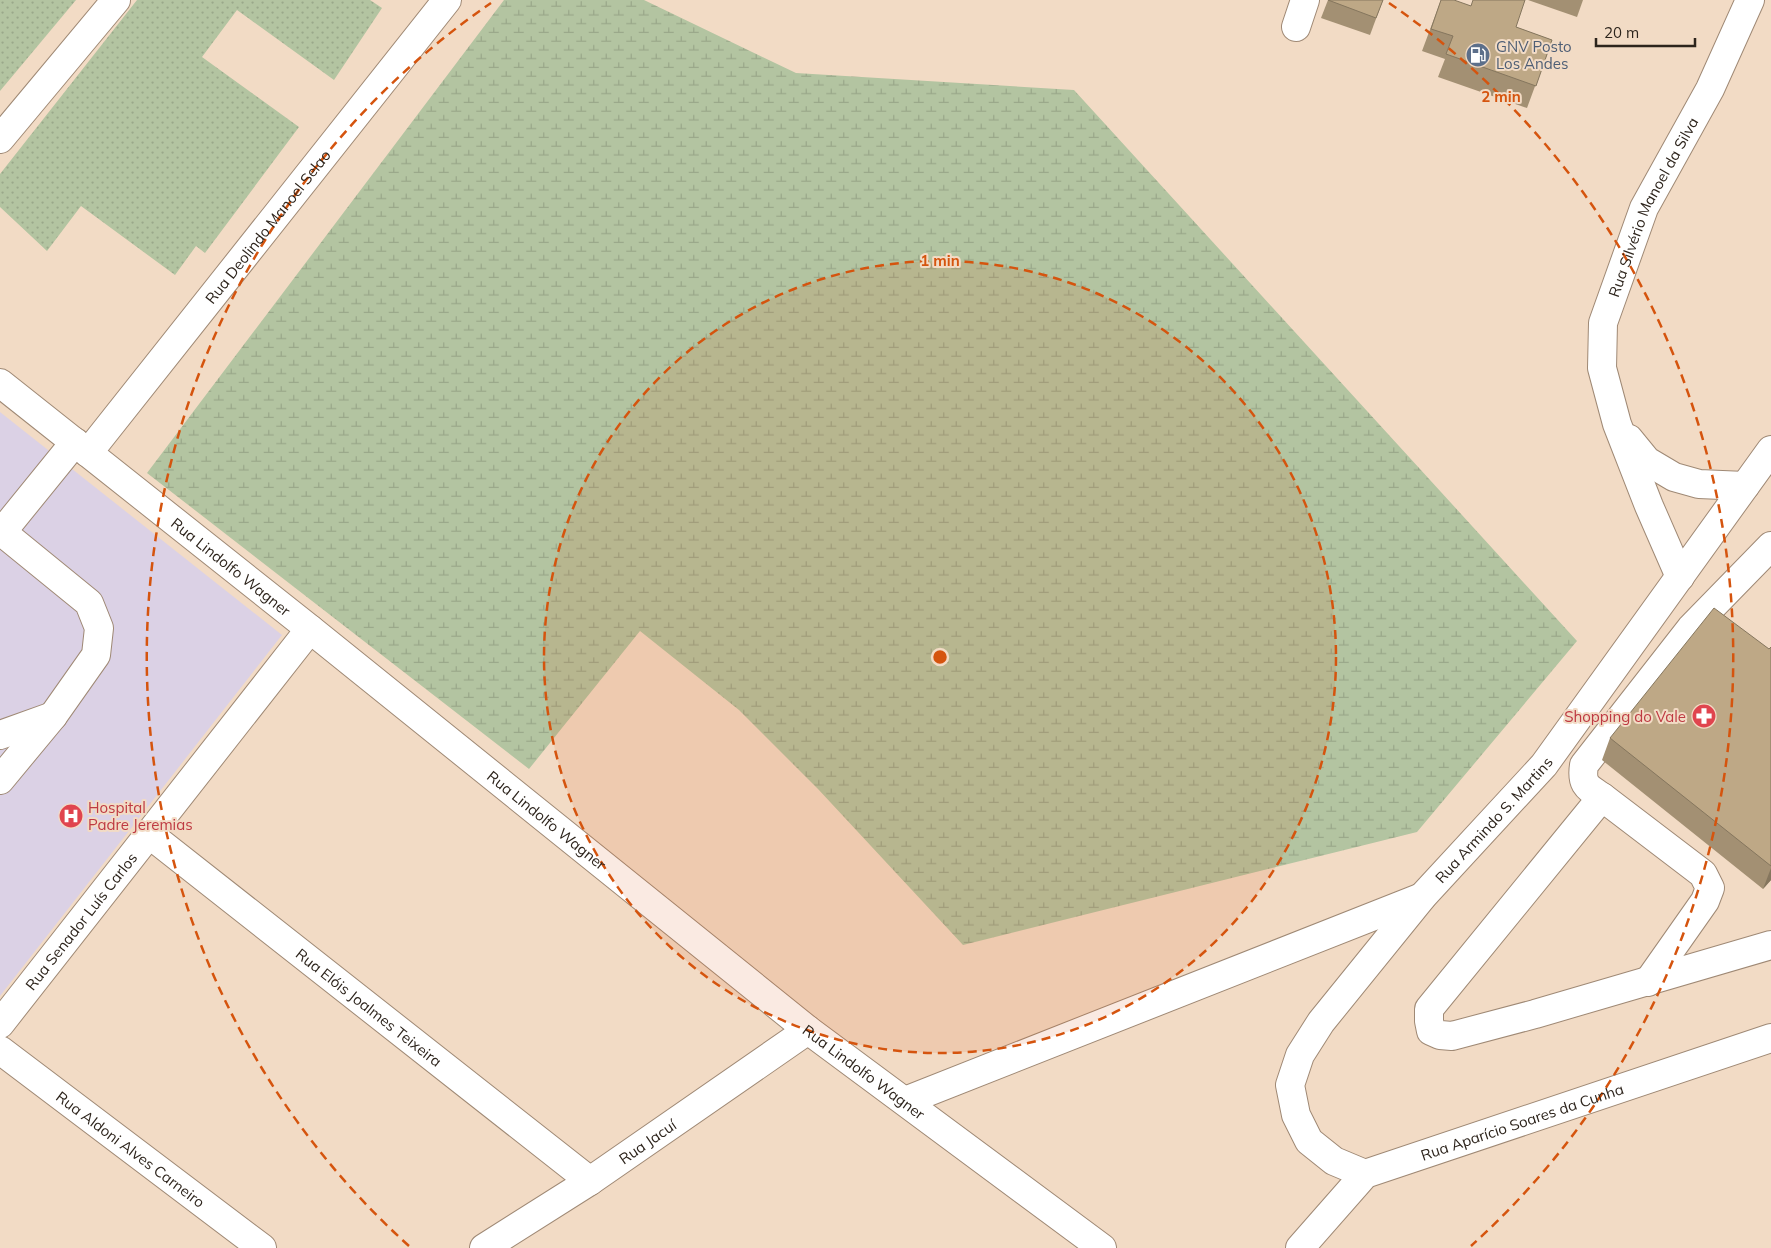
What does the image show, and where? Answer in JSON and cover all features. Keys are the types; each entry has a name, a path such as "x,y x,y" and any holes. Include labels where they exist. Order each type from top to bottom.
{"street":[{"path":"0,140 116,0"},
{"name":"Rua Deolindo Manoel Selao","path":"1,531 81,448 447,0"},
{"path":"1296,27 1305,0"},
{"name":"Rua Silvério Manoel da Silva","path":"1680,576 1649,506 1617,424 1602,368 1603,323 1644,208 1710,89 1750,0"},
{"name":"Rua Lindolfo Wagner","path":"0,382 808,1030 1102,1248"},
{"name":"Rua Silvério Manoel da Silva","path":"1617,424 1647,461 1674,477 1699,484 1745,486"},
{"name":"Rua Armindo S. Martins","path":"1365,1174 1334,1161 1309,1141 1296,1115 1290,1085 1300,1055 1321,1022 1423,896 1544,765 1771,450"},
{"path":"0,780 53,716 96,655 100,628 89,603 1,531"},
{"path":"1648,982 1705,901 1710,888 1703,874 1587,787 1582,777 1584,765 1691,628 1771,546"},
{"name":"Rua Senador Luís Carlos","path":"0,1024 310,629"},
{"path":"0,734 53,716"},
{"path":"1602,797 1429,1009 1431,1031 1440,1035 1452,1036 1648,982 1771,945"},
{"name":"Rua Elóis Joalmes Teixeira","path":"149,834 590,1181"},
{"path":"905,1101 1423,896"},
{"name":"Rua Jacuí","path":"484,1248 590,1181 808,1030"},
{"name":"Rua Aparício Soares da Cunha","path":"1365,1174 1771,1038"},
{"name":"Rua Aldoni Alves Carneiro","path":"0,1050 262,1248"},
{"path":"1300,1248 1365,1174"}],"shaded area":[{"name":"Hospital Padre Jeremias","path":"0,412 282,635 0,996"}],"green space":[{"path":"0,0 76,0 0,91"},
{"path":"137,0 370,0 382,8 334,80 237,10 202,57 299,127 205,253 196,246 175,275 81,206 47,251 0,207 0,174"},
{"path":"504,0 644,0 796,73 1074,90 1577,641 1417,832 963,945 818,789 739,710 640,631 529,769 147,473"}],"building":[{"path":"1328,0 1383,0 1376,18"},
{"name":"GNV Posto Los Andes","path":"1441,0 1454,0 1471,6 1473,0 1525,0 1516,27 1552,40 1536,86 1446,54 1453,36 1431,29"},
{"name":"Shopping do Vale","path":"1714,608 1769,649 1771,647 1771,866 1610,738"}],"place":[{"name":"GNV Posto Los Andes","path":"1478,55"},
{"name":"Shopping do Vale","path":"1704,716"},
{"name":"Hospital Padre Jeremias","path":"71,816"}]}
